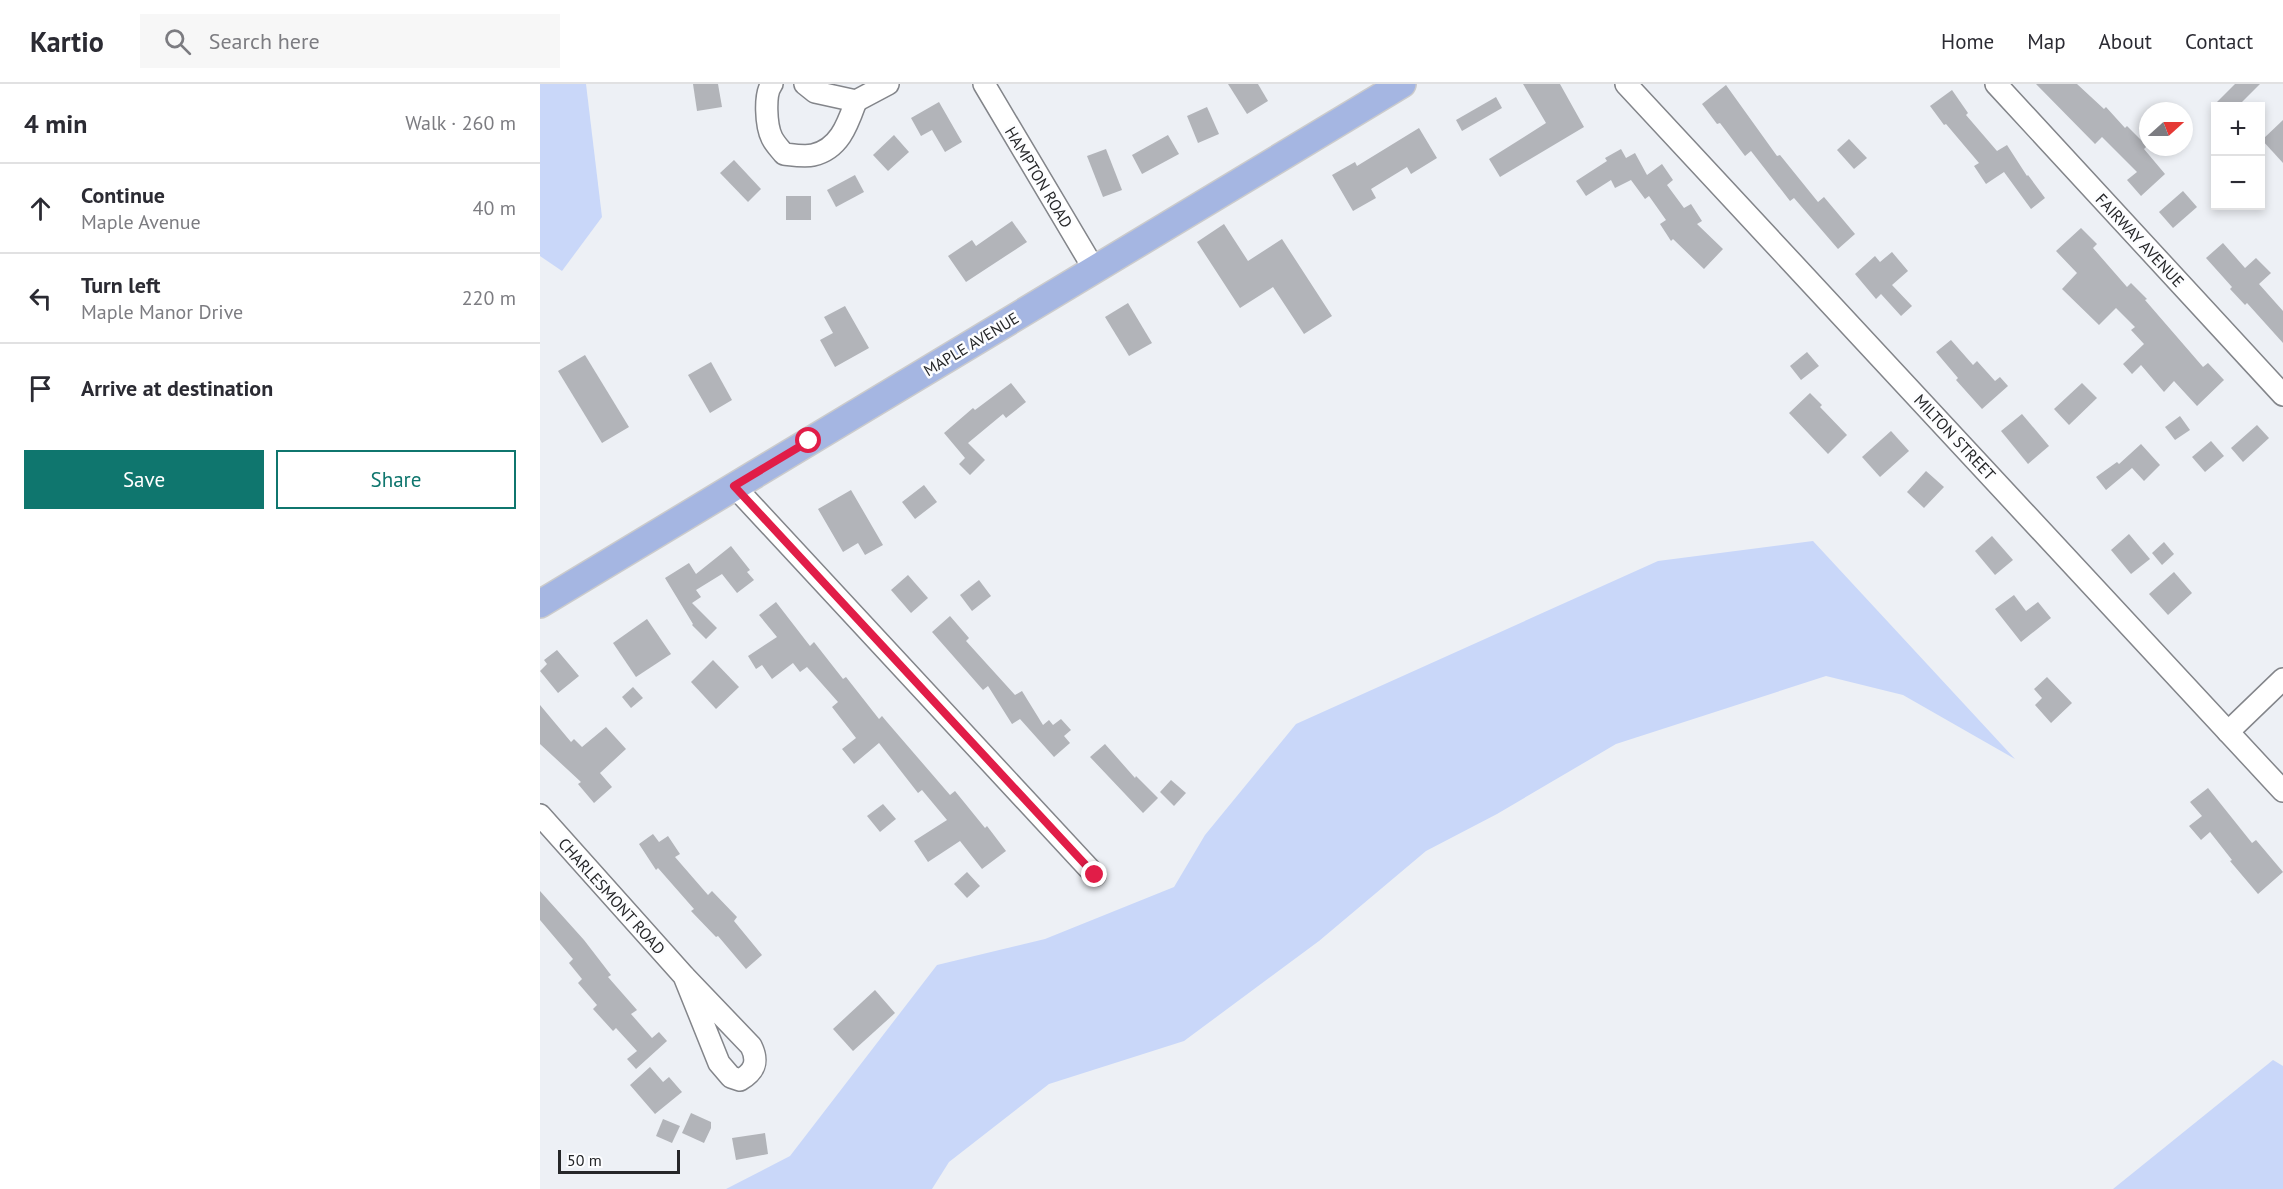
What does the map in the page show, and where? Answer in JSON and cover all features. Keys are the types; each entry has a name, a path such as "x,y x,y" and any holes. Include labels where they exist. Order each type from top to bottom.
{"main road":[{"name":"MAPLE AVENUE","path":"540,604 1402,84"}],"street":[{"path":"772,84 768,89 768,120 771,136 784,154 814,155 835,143 848,126 856,101"},
{"path":"805,84 815,92 856,101 888,84"},
{"name":"HAMPTON ROAD","path":"984,84 1094,269"},
{"name":"MILTON STREET","path":"1626,84 2283,791"},
{"name":"FAIRWAY AVENUE","path":"1996,84 2283,395"},
{"path":"734,486 1095,875"},
{"path":"2228,732 2283,679"},
{"name":"CHARLESMONT ROAD","path":"540,815 684,976"}],"shaded area":[{"path":"540,84 586,84 602,217 562,271 540,256"},
{"path":"1813,541 2015,759 1903,695 1826,676 1616,744 1497,814 1426,851 1319,941 1184,1041 1049,1084 949,1162 932,1189 726,1189 790,1156 937,965 1045,939 1174,887 1205,835 1296,724 1658,561"},
{"path":"2273,1060 2283,1066 2283,1189 2113,1189"}],"building":[{"path":"693,84 718,84 722,107 697,111"},
{"path":"1228,84 1258,84 1268,101 1247,114"},
{"path":"1523,84 1560,84 1584,127 1500,177 1489,159 1546,123"},
{"path":"2036,84 2077,84 2139,138 2139,156 2150,156 2165,174 2141,196 2127,180 2137,172 2102,137 2095,144"},
{"path":"2235,84 2260,84 2242,102 2217,102"},
{"path":"1726,85 1777,156 1780,155 1818,202 1824,197 1855,234 1838,249 1794,198 1790,201 1751,151 1745,156 1702,104"},
{"path":"1952,90 1968,113 1966,115 1997,151 2007,145 2027,176 2045,198 2031,209 2004,172 1986,184 1974,166 1979,163 1930,106"},
{"path":"1496,97 1502,108 1462,131 1456,120"},
{"path":"939,102 962,142 945,152 932,130 921,136 911,118"},
{"path":"1207,107 1219,134 1198,143 1187,116"},
{"path":"2283,120 2283,163 2265,143 2265,137"},
{"path":"1419,128 1437,158 1411,174 1407,167 1371,189 1376,198 1353,211 1332,175 1355,162 1357,166"},
{"path":"894,135 909,152 888,171 873,155"},
{"path":"1168,135 1179,154 1142,174 1132,155"},
{"path":"1849,139 1867,158 1854,169 1837,150"},
{"path":"1106,149 1122,190 1103,197 1087,156"},
{"path":"1621,149 1626,158 1635,153 1647,175 1662,164 1673,180 1667,185 1684,208 1691,204 1702,221 1697,224 1723,249 1704,269 1673,239 1671,241 1660,224 1666,220 1649,196 1645,199 1631,180 1615,188 1611,180 1586,196 1576,181 1607,161 1605,158"},
{"path":"734,160 761,189 748,202 720,173"},
{"path":"855,175 864,192 836,207 827,190"},
{"path":"2183,191 2197,207 2173,228 2159,212"},
{"path":"786,196 811,196 811,220 786,220"},
{"path":"1012,221 1027,242 966,282 948,256 972,240 976,246"},
{"path":"1224,224 1248,261 1282,239 1332,316 1304,334 1273,287 1240,308 1197,242"},
{"path":"2081,228 2097,244 2093,248 2127,287 2131,283 2203,367 2208,363 2224,380 2197,406 2174,381 2164,392 2141,365 2132,374 2123,364 2144,344 2131,330 2135,327 2116,308 2099,325 2062,289 2077,273 2056,251"},
{"path":"2223,243 2245,268 2256,258 2271,273 2259,284 2283,311 2283,343 2247,303 2245,305 2230,289 2232,287 2206,258"},
{"path":"1892,252 1908,271 1892,285 1912,306 1901,316 1881,294 1876,299 1855,274 1875,256 1880,262"},
{"path":"1128,303 1152,343 1129,356 1105,317"},
{"path":"845,306 869,348 835,367 820,340 833,333 824,317"},
{"path":"1951,340 1973,365 1977,361 1995,381 2000,377 2008,386 1982,409 1956,380 1958,378 1936,352"},
{"path":"1807,352 1819,366 1801,380 1790,366"},
{"path":"585,355 629,427 602,443 558,371"},
{"path":"711,362 732,400 710,413 688,375"},
{"path":"1011,383 1026,402 1006,418 1003,414 968,443 985,460 970,475 959,464 965,458 944,433 973,408 975,410"},
{"path":"2082,383 2097,398 2069,425 2054,409"},
{"path":"1810,393 1847,435 1828,454 1789,413"},
{"path":"2022,414 2049,446 2028,464 2001,431"},
{"path":"2180,416 2190,430 2175,440 2165,427"},
{"path":"2257,425 2269,438 2243,462 2231,448"},
{"path":"1891,431 1909,451 1880,477 1862,457"},
{"path":"2211,441 2224,456 2205,472 2192,457"},
{"path":"2141,444 2160,465 2144,481 2132,468 2106,490 2096,477 2117,462 2119,464"},
{"path":"1926,471 1944,487 1924,508 1907,492"},
{"path":"924,485 937,502 915,519 902,502"},
{"path":"851,490 883,545 865,555 858,543 843,552 818,509"},
{"path":"2129,534 2150,559 2131,574 2111,550"},
{"path":"1992,536 2013,560 1995,575 1975,551"},
{"path":"2164,542 2174,554 2162,565 2152,553"},
{"path":"731,546 750,570 747,572 754,580 737,593 722,574 696,590 701,597 692,603 717,628 706,639 692,625 665,578 689,563 696,574"},
{"path":"2174,572 2192,593 2168,615 2149,594"},
{"path":"908,575 928,598 911,613 891,590"},
{"path":"979,580 991,596 972,611 960,595"},
{"path":"2014,595 2026,611 2038,602 2051,618 2021,642 1995,609"},
{"path":"776,602 810,646 814,642 843,679 846,677 879,719 882,716 950,795 955,791 1006,851 982,869 960,841 928,862 914,841 947,820 922,790 918,793 879,743 854,764 842,749 856,738 832,707 838,702 807,667 800,672 793,663 772,679 762,665 756,669 748,656 777,637 759,615"},
{"path":"950,616 969,638 966,641 1015,695 1022,691 1043,725 1049,720 1053,725 1061,719 1071,730 1064,736 1070,743 1054,757 1020,719 1012,724 988,686 983,690 932,632"},
{"path":"647,619 671,654 636,677 613,643"},
{"path":"557,650 579,676 558,693 540,671 547,664 544,660"},
{"path":"713,660 739,687 716,709 691,682"},
{"path":"2047,677 2072,703 2051,723 2035,705 2042,698 2034,689"},
{"path":"633,687 643,698 631,708 622,697"},
{"path":"540,705 571,742 574,739 582,747 606,727 626,749 600,773 612,787 594,803 578,784 581,782 540,744"},
{"path":"1105,744 1135,778 1136,776 1158,798 1143,813 1090,757"},
{"path":"1171,780 1186,793 1174,806 1160,792"},
{"path":"2208,788 2252,843 2256,840 2283,872 2258,894 2230,861 2232,860 2210,832 2201,840 2189,826 2202,816 2190,802"},
{"path":"883,804 896,819 880,832 867,816"},
{"path":"653,834 659,842 668,836 680,854 675,857 708,895 712,891 737,917 734,921 762,955 746,969 718,936 716,937 691,911 694,909 658,868 656,870 639,844"},
{"path":"967,872 980,886 967,898 954,884"},
{"path":"540,891 584,940 611,975 608,977 637,1010 631,1014 652,1038 659,1032 667,1041 636,1069 627,1059 637,1051 616,1028 613,1031 593,1009 597,1005 578,983 582,979 569,963 573,959 540,920"},
{"path":"875,990 895,1013 853,1051 833,1029"},
{"path":"650,1067 663,1082 669,1077 682,1092 655,1114 630,1085"},
{"path":"691,1113 711,1122 711,1128 704,1143 682,1133"},
{"path":"663,1119 680,1126 672,1143 656,1136"},
{"path":"765,1133 768,1154 736,1160 732,1138"}],"route":[{"path":"809,441 734,486 1095,875"}]}
